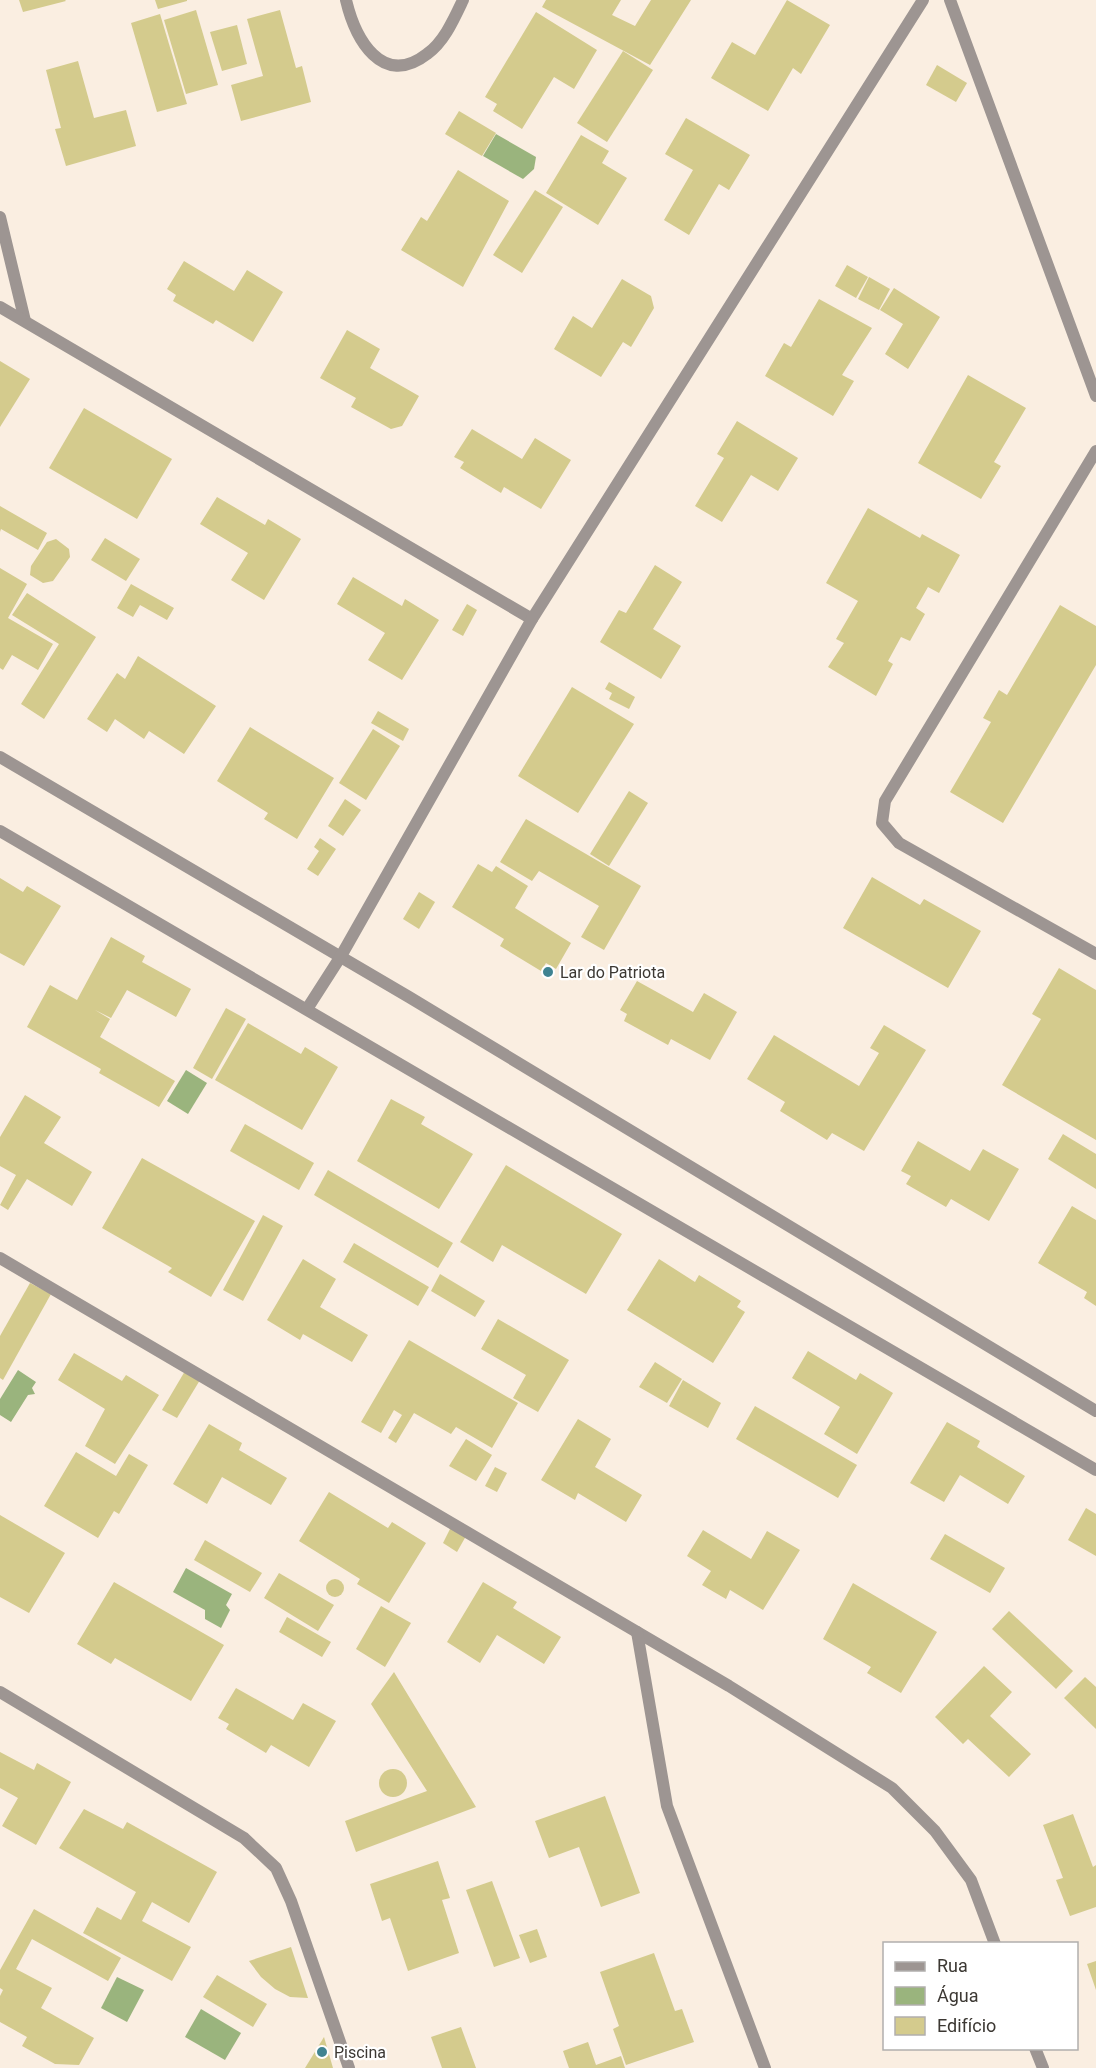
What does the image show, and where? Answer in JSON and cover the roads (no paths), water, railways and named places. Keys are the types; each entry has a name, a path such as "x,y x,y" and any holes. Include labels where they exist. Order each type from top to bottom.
{"street":[{"path":"346,0 357,32 369,53 390,65 408,65 428,54 446,33 463,0"},
{"path":"308,1009 341,956 532,619 922,0"},
{"path":"950,0 1096,396"},
{"path":"0,217 24,321"},
{"path":"0,307 532,619"},
{"path":"1096,451 885,801 882,823 899,843 1096,954"},
{"path":"0,757 341,956 1096,1411"},
{"path":"0,831 1096,1470"},
{"path":"0,1258 637,1632 892,1788 935,1831 970,1880 994,1942"},
{"path":"637,1632 667,1806 765,2068"},
{"path":"0,1692 244,1839 276,1868 291,1901 350,2068"},
{"path":"1035,2050 1043,2068"}],"water":[{"path":"496,134 536,157 534,169 523,179 483,156"},
{"path":"186,1070 207,1083 188,1114 167,1101"},
{"path":"18,1370 36,1382 32,1388 35,1394 28,1395 11,1422 0,1415 0,1399"},
{"path":"186,1568 232,1594 226,1605 230,1610 221,1628 205,1619 205,1610 173,1592"},
{"path":"117,1977 144,1990 127,2022 101,2008"},
{"path":"201,2009 241,2033 225,2060 185,2037"}],"place":[{"name":"Lar do Patriota","path":"548,972"},
{"name":"Piscina","path":"322,2052"}]}
